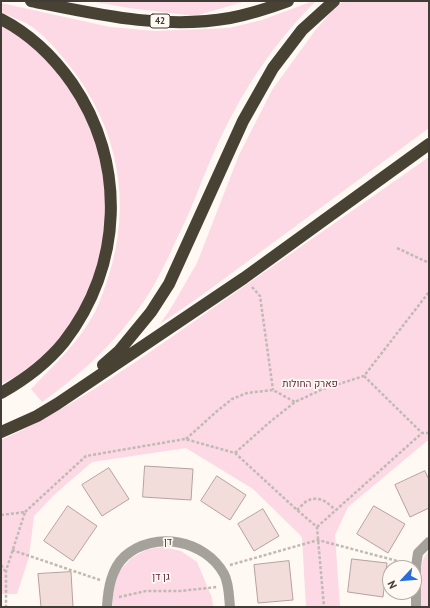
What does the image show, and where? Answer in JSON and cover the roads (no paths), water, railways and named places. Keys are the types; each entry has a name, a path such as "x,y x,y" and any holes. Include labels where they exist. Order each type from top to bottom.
{"highway":[{"name":"42","path":"31,1 99,14 163,22 229,18 262,10 288,1"},
{"path":"69,395 119,351 152,312 169,284 243,121 273,68 302,30 334,1"},
{"path":"1,19 22,31 39,45 52,58 82,98 97,127 104,149 111,187 110,225 107,248 96,287 87,308 63,343 47,360 30,374 1,393"},
{"path":"1,432 37,416 244,278 429,144"}],"street":[{"name":"דן","path":"107,603 112,576 118,565 125,557 136,549 157,542 180,542 193,546 210,556 220,568 225,575 228,586 230,607"},
{"path":"416,607 416,566 418,553 429,542"}],"park label":[{"name":"פארק החולות","path":"310,384"},
{"name":"גן דן","path":"161,577"}]}
